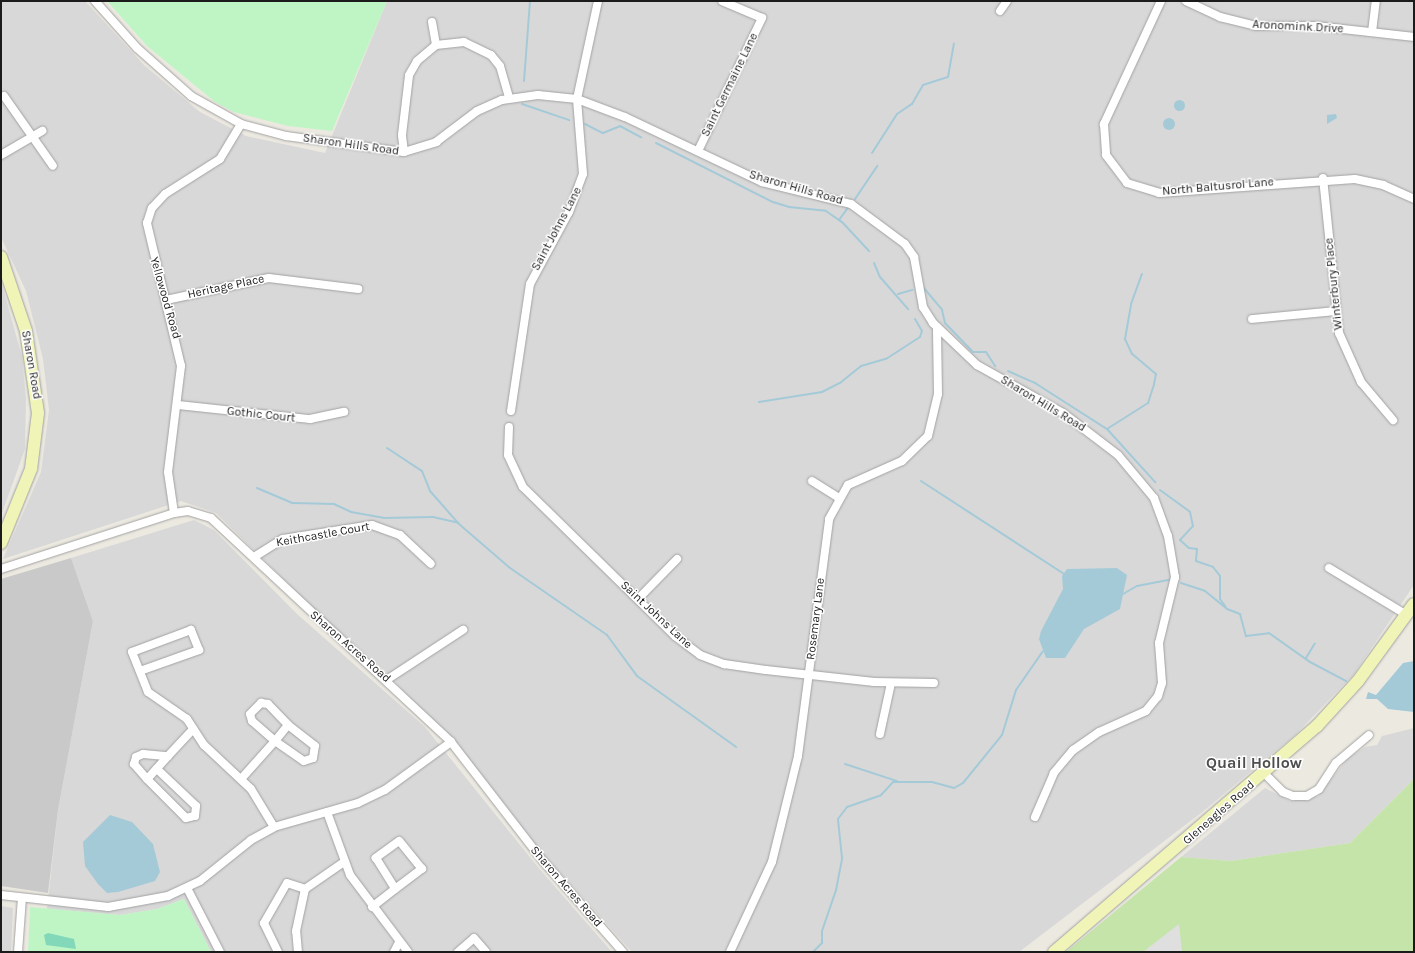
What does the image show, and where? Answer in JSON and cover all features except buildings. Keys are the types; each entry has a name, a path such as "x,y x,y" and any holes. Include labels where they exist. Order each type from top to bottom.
{"street":[{"name":"Sharon Hills Road","path":"95,1 137,48 191,96 241,124 286,136 404,152 436,142 477,111 509,98 538,95 578,99 762,182 842,200 870,217 908,247 915,263 923,307 937,327 977,365 1063,413 1118,455 1154,498 1168,536 1175,577 1159,643 1162,683 1158,696 1146,711 1091,736 1073,750 1054,773 1035,817"},
{"name":"Saint Johns Lane","path":"511,411 530,284 569,212 583,174 578,99 598,1"},
{"name":"Saint Germaine Lane","path":"698,152 762,18 722,1"},
{"path":"1000,11 1007,1"},
{"name":"North Baltusrol Lane","path":"1161,1 1104,124 1104,148 1116,172 1136,188 1159,193 1323,178 1366,180 1414,199"},
{"name":"Aronomink Drive","path":"1186,1 1220,17 1256,26 1316,26 1414,37"},
{"path":"1372,32 1376,1"},
{"path":"432,22 436,45"},
{"path":"404,152 402,135 409,75 417,61 436,45 464,42 491,55 500,66 509,98"},
{"path":"4,96 53,166"},
{"name":"Yellowood Road","path":"174,513 168,472 178,405 179,350 147,235 149,214 165,194 220,159 241,124"},
{"path":"1,155 42,131"},
{"name":"Winterbury Place","path":"1323,178 1335,311 1351,365 1369,393 1394,420"},
{"name":"Sharon Road","path":"1,257 26,331 38,412 31,469 4,526 1,543"},
{"name":"Heritage Place","path":"166,300 269,278 358,289"},
{"path":"1252,318 1335,311"},
{"name":"Rosemary Lane","path":"730,952 772,862 798,756 828,525 838,497 857,479 902,461 928,436 938,394 937,327"},
{"name":"Gothic Court","path":"178,405 310,419 344,412"},
{"name":"Saint Johns Lane","path":"509,427 508,455 518,481 687,646 714,661 809,675 891,683 934,683"},
{"path":"812,481 838,497"},
{"name":"Sharon Acres Road","path":"1,569 174,513 188,512 211,518 254,557 294,598 388,679 451,742 543,861 623,952"},
{"name":"Keithcastle Court","path":"254,557 283,539 372,525 400,535 431,564"},
{"path":"638,599 678,559"},
{"path":"1328,568 1407,615"},
{"name":"Gleneagles Road","path":"1054,952 1264,773 1348,693 1414,604"},
{"path":"140,671 199,650 191,630 132,652 148,692 187,720 204,745 240,779 258,799 274,827"},
{"path":"388,679 463,630"},
{"path":"880,734 891,683"},
{"path":"261,703 268,704 288,725 315,746 313,758 304,761 275,740 252,721 250,714 254,708 261,703"},
{"path":"240,779 288,725"},
{"path":"147,779 193,729"},
{"path":"1264,773 1290,795 1307,796 1319,789 1336,763 1369,734"},
{"path":"1,895 118,907 154,901 187,888 274,827 327,812 385,790 451,742"},
{"path":"157,769 196,806 195,816 186,818 134,764 136,757 142,754 168,756"},
{"path":"327,812 344,862 372,907 408,952"},
{"path":"372,907 422,869 399,841 376,858 395,889"},
{"path":"298,952 296,931 305,889 344,862"},
{"path":"278,952 264,923 287,883 305,889"},
{"path":"187,888 220,952"},
{"path":"18,952 22,898"},
{"path":"458,952 474,938 486,952"},
{"path":"394,952 400,942"}],"shaded area":[{"path":"1,1 85,1 144,65 200,112 246,136 325,153 387,1 1414,1 1414,585 1354,674 1296,734 1201,813 1019,952 632,952 559,871 556,875 451,743 384,670 318,613 216,513 181,501 3,559 41,472 49,410 43,359 26,291 1,237"},
{"path":"1,281 22,357 26,399 25,449 1,516"},
{"path":"194,520 214,530 297,614 425,727 537,866 612,952 211,952 184,899 157,909 120,915 47,909 58,810 93,621 71,558"},
{"path":"71,558 93,621 58,810 48,893 1,886 1,579"},
{"path":"1414,728 1414,779 1350,843 1231,861 1181,857 1265,788 1290,801 1318,796 1347,759 1365,747 1377,745 1382,736"},
{"path":"1,906 13,908 11,952 1,952"},
{"path":"1179,924 1182,952 1143,952"}],"green space":[{"path":"107,1 387,1 332,131 288,126 234,112 215,102 147,46"},
{"path":"1414,779 1414,952 1066,952 1181,857 1231,861 1350,843"},
{"path":"184,899 211,952 28,952 30,907 120,915 157,909"},
{"path":"48,933 74,939 76,949 46,945 44,935"}],"water":[{"path":"1177,100 1181,100 1183,101 1183,109 1177,110 1174,107 1174,103"},
{"path":"1336,114 1337,118 1327,124 1327,115"},
{"path":"1169,118 1173,120 1175,124 1173,128 1169,130 1165,128 1163,124 1165,120"},
{"path":"1117,568 1127,575 1120,609 1084,629 1065,658 1046,658 1039,639 1041,631 1063,589 1062,576 1067,569"},
{"path":"1414,661 1414,712 1388,709 1377,699 1366,699 1368,692 1376,695 1403,663"},
{"path":"110,815 132,822 153,844 160,872 155,881 118,892 107,893 98,884 85,866 83,842"}],"waterway":[{"path":"524,81 530,1"},
{"path":"872,153 897,114 912,104 923,85 948,77 954,44"},
{"path":"522,104 569,120"},
{"path":"585,124 603,133 620,126 641,137"},
{"path":"656,143 773,202 789,207 826,211 842,222 869,251"},
{"path":"855,199 877,166"},
{"path":"839,220 847,209"},
{"path":"874,263 880,277 908,309"},
{"path":"1107,429 1148,403 1154,384 1156,374 1132,354 1125,339 1131,304 1142,274"},
{"path":"923,287 942,310 945,323 973,352 986,352 995,366"},
{"path":"898,294 912,290"},
{"path":"759,402 822,392 840,383 861,366 886,359 920,337 922,331 915,319"},
{"path":"1008,371 1035,383 1107,429 1155,482"},
{"path":"387,448 422,471 430,491 459,524 510,568 607,635 637,676 736,747"},
{"path":"921,481 1066,575"},
{"path":"257,488 293,503 334,504 351,512 384,518 433,517 458,523"},
{"path":"1160,490 1190,512 1193,526 1180,540 1189,548 1197,549 1196,561 1213,567 1220,576 1220,599 1225,606"},
{"path":"1123,594 1137,586 1169,580"},
{"path":"1181,583 1205,591 1227,609 1240,614 1246,636 1269,633 1310,662 1346,681"},
{"path":"1306,658 1315,643"},
{"path":"813,952 822,943 822,931 836,890 842,858 838,819 847,807 881,795 893,782 932,782 954,788 963,783 1002,735 1016,690 1043,651"},
{"path":"845,764 897,781"}],"district":[{"name":"Quail Hollow","path":"1254,763"}]}
